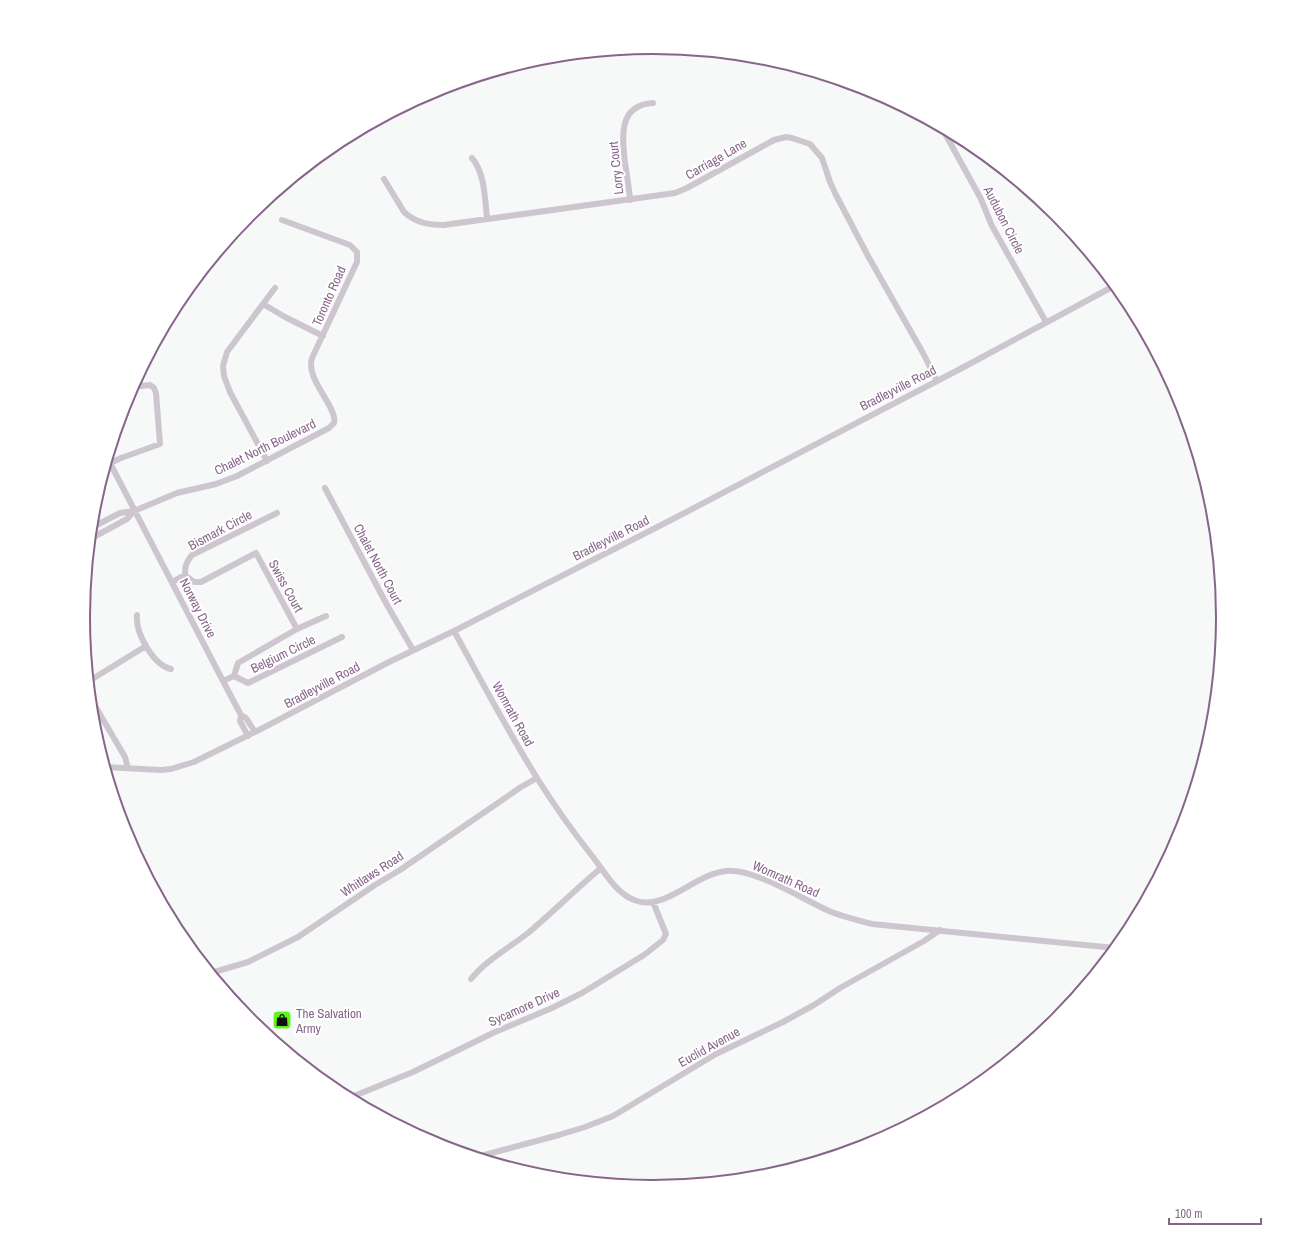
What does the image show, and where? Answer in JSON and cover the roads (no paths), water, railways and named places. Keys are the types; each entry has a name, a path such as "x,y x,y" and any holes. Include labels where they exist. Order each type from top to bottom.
{"street":[{"name":"Lorry Court","path":"630,200 623,141 624,128 628,115 635,107 653,103"},
{"name":"Carriage Lane","path":"384,179 404,212 413,219 421,223 444,225 487,218 667,195 681,191 774,140 786,137 810,144 822,158 830,182 840,202 937,381"},
{"name":"Audubon Circle","path":"947,138 981,199 992,226 1046,322"},
{"path":"472,158 477,164 480,172 487,218"},
{"name":"Toronto Road","path":"282,220 350,245 357,252 357,262 312,358 311,369 323,397 335,416 334,423"},
{"path":"266,461 230,392 223,371 223,362 227,352 275,288"},
{"name":"Bradleyville Road","path":"110,767 161,770 180,767 194,762 256,732 413,650 454,631 937,381 1110,288"},
{"path":"263,304 323,336"},
{"path":"111,463 160,444 156,393 154,388 150,385 139,386"},
{"name":"Chalet North Boulevard","path":"97,525 120,513 134,511 177,493 216,484 237,476 329,428 334,423"},
{"name":"Norway Drive","path":"110,468 172,582 241,715 246,718 256,732"},
{"name":"Chalet North Court","path":"325,488 387,605 413,650"},
{"name":"Chalet North Boulevard","path":"95,537 127,519 134,511"},
{"name":"Bismark Circle","path":"185,575 187,561 192,555 277,513"},
{"name":"Swiss Court","path":"185,575 194,582 201,582 256,553 297,629"},
{"path":"172,582 185,575"},
{"path":"136,615 137,629 146,646 160,664 171,670"},
{"name":"Belgium Circle","path":"223,681 234,676 238,663 297,629 326,616"},
{"name":"Womrath Road","path":"454,631 537,778 575,834 615,886 628,897 640,902 663,900 702,877 721,871 734,870 754,875 828,910 849,918 872,924 1108,947"},
{"name":"Belgium Circle","path":"234,676 248,683 342,637"},
{"path":"93,679 146,646"},
{"path":"97,711 125,757 128,768"},
{"name":"Norway Drive","path":"241,715 240,721 248,736"},
{"name":"Whitlaws Road","path":"216,972 248,962 298,936 400,870 521,787 537,778"},
{"path":"471,979 479,969 555,910 573,891 601,868"},
{"name":"Sycamore Drive","path":"356,1095 413,1072 496,1032 552,1008 582,993 644,955 663,940 666,934 653,902"},
{"name":"Euclid Avenue","path":"486,1154 559,1135 613,1116 716,1054 783,1022 924,941 940,930"}],"place":[{"name":"The Salvation Army","path":"282,1020"}]}
